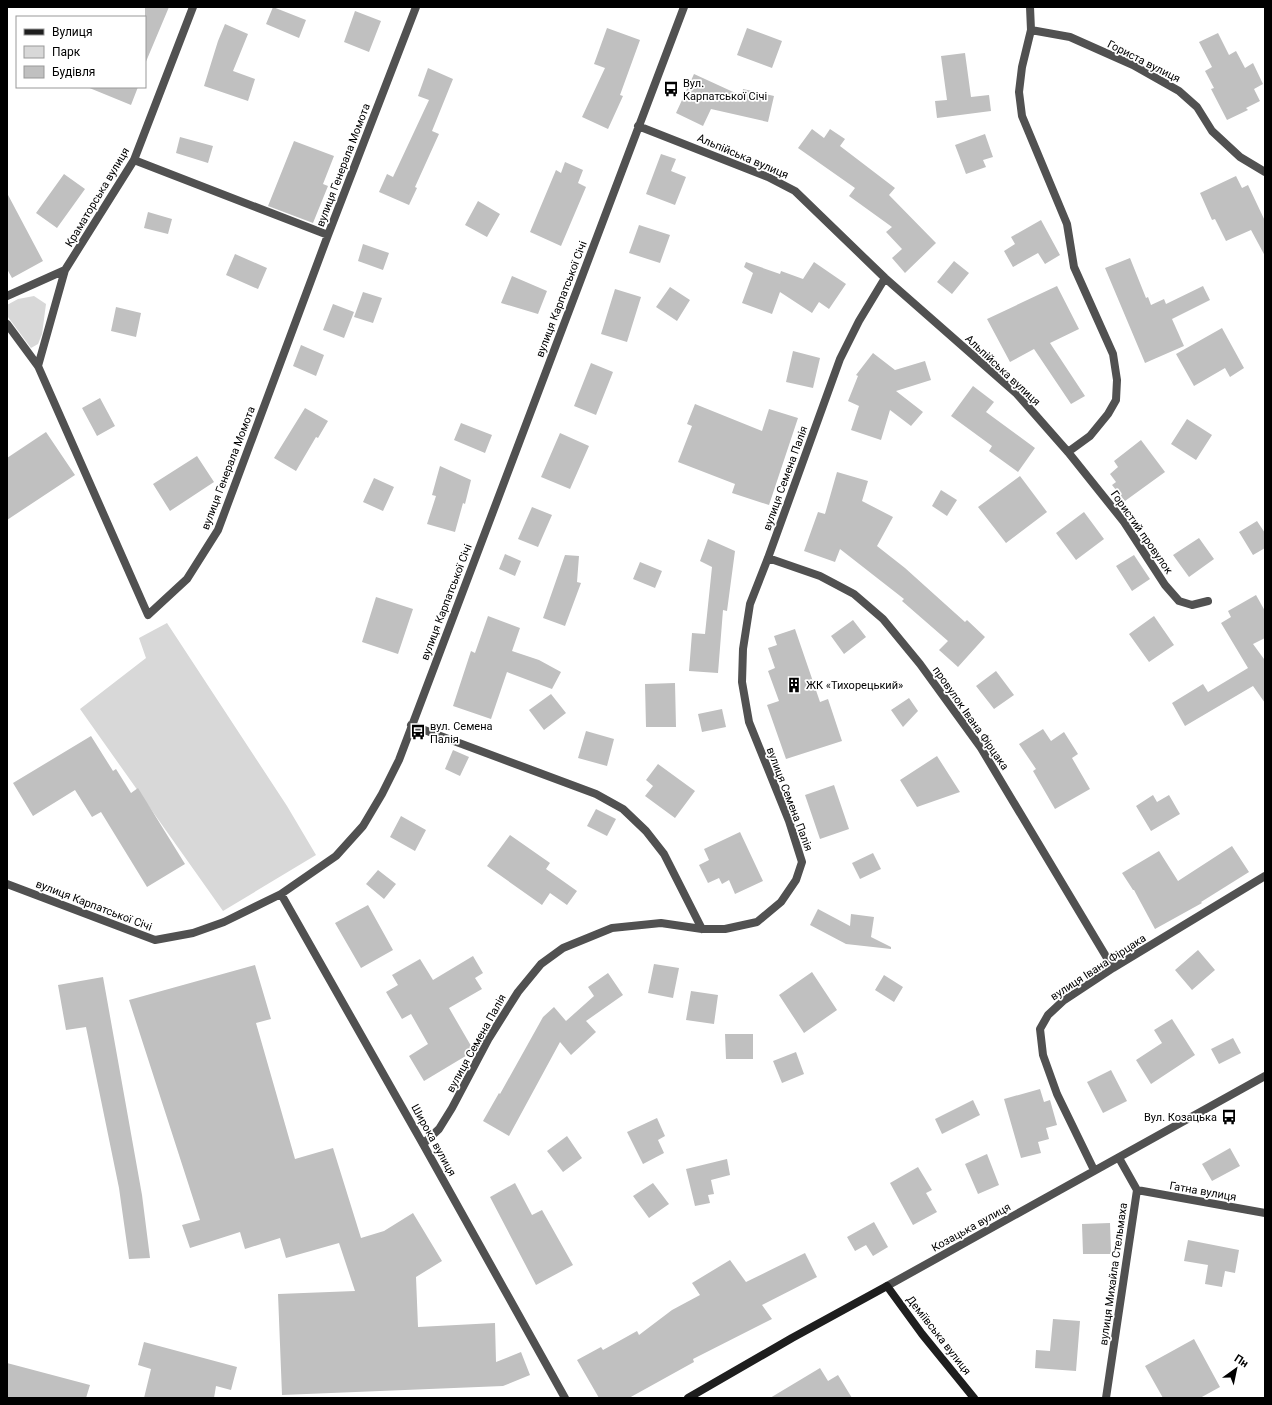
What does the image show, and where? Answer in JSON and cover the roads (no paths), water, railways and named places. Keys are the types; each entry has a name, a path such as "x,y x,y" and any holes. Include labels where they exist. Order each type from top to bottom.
{"street":[{"name":"Краматорська вулиця","path":"38,366 65,270 134,160 193,7"},
{"name":"вулиця Генерала Момота","path":"7,324 38,366 148,616 186,579 218,530 328,235 416,7"},
{"name":"вулиця Карпатської Січі","path":"7,884 154,940 193,933 224,922 281,894 336,856 363,826 382,794 395,767 684,7"},
{"path":"1030,7 1031,30 1022,67 1019,92 1022,116 1067,224 1074,267 1112,354 1117,380 1116,400 1108,414 1090,436 1068,452"},
{"name":"Гориста вулиця","path":"1031,30 1070,37 1133,65 1179,91 1197,107 1212,131 1240,157 1265,172"},
{"name":"Альпійська вулиця","path":"638,126 768,177 795,191 885,278 1017,394 1068,452"},
{"path":"134,160 328,235"},
{"path":"7,296 65,270"},
{"name":"вулиця Семена Палія","path":"423,1144 439,1129 452,1108 489,1038 518,992 542,964 563,948 612,928 661,923 702,929 725,929 757,922 781,902 796,880 802,862 789,821 749,722 742,682 743,649 750,604 840,359 859,321 885,278"},
{"name":"Гористий провулок","path":"1068,452 1124,522 1165,585 1179,601 1192,605 1208,601"},
{"name":"провулок Івана Фірцака","path":"768,558 820,576 854,594 883,619 920,664 981,748 1113,968"},
{"path":"411,725 596,794 623,809 646,831 664,854 702,929"},
{"name":"вулиця Івана Фірцака","path":"1094,1170 1057,1094 1043,1055 1040,1028 1048,1014 1062,1000 1265,876"},
{"name":"Широка вулиця","path":"281,894 565,1398"},
{"name":"Козацька вулиця","path":"688,1398 792,1338 1265,1076"},
{"name":"вулиця Михайла Стельмаха","path":"1106,1398 1137,1190 1119,1158"},
{"name":"Гатна вулиця","path":"1137,1190 1265,1213"},
{"name":"Деміївська вулиця","path":"887,1286 922,1334 974,1398"}],"place":[{"name":"Вул. Карпатської Січі","path":"671,89"},
{"name":"ЖК «Тихорецький»","path":"794,685"},
{"name":"вул. Семена Палія","path":"418,732"},
{"name":"Вул. Козацька","path":"1229,1117"}]}
